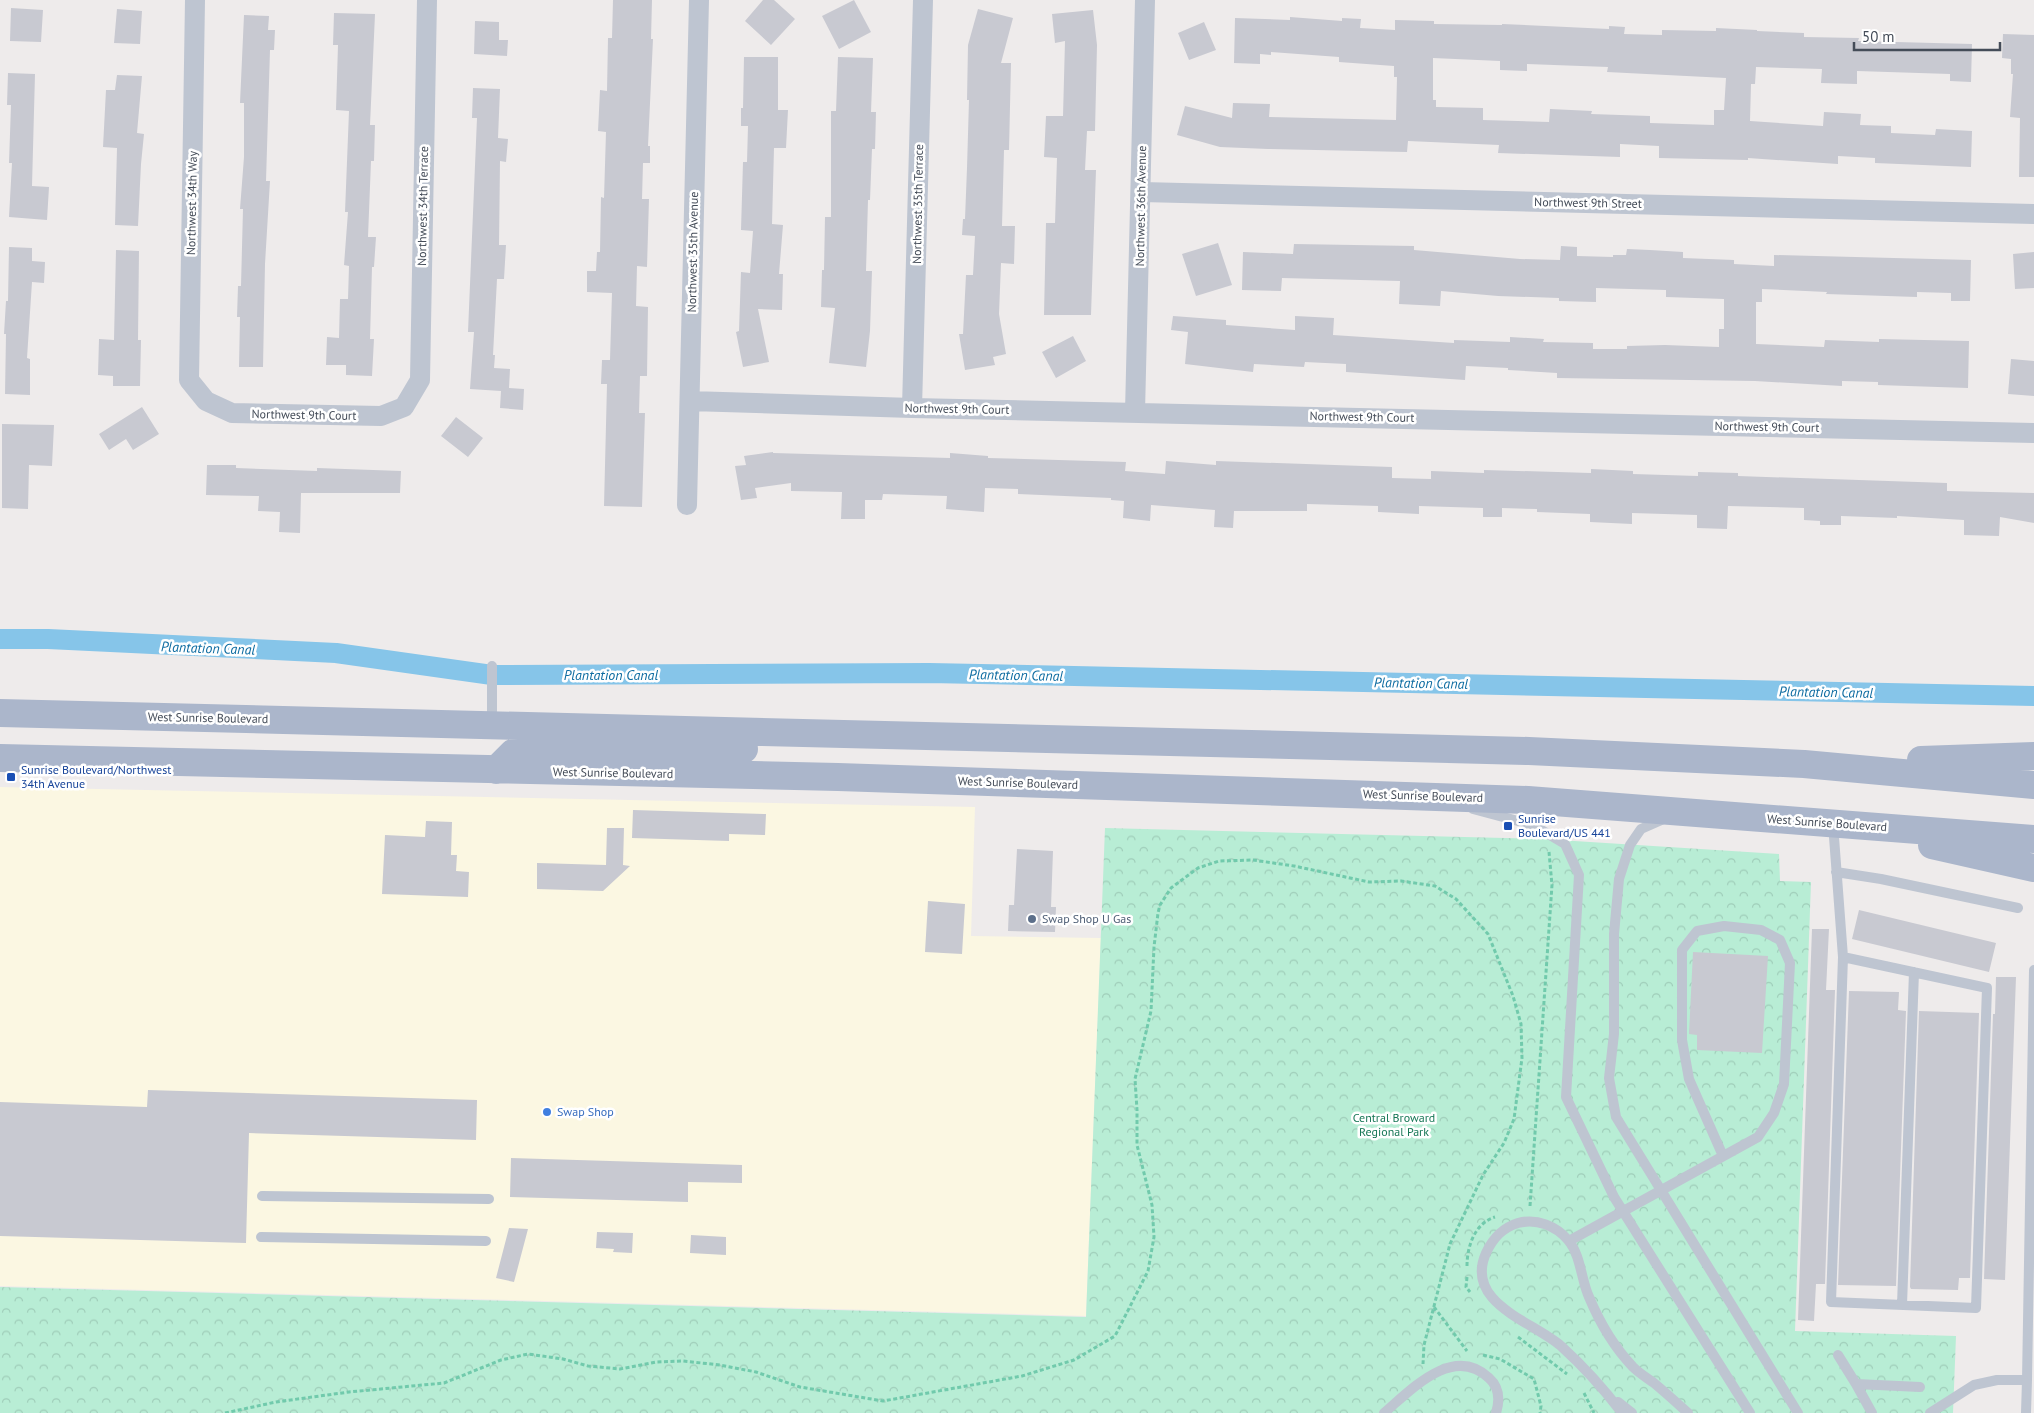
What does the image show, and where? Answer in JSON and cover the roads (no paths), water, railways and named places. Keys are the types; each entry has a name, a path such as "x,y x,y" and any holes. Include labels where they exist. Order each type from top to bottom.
{"main road":[{"name":"West Sunrise Boulevard","path":"0,713 1529,751 1804,764 2034,785"},
{"path":"496,770 512,754 524,749 802,749 811,746 829,734"},
{"path":"1804,764 2034,756"},
{"name":"West Sunrise Boulevard","path":"0,758 848,778 1528,800 2034,839"},
{"path":"1833,823 2034,868"}],"street":[{"name":"Northwest 34th Way","path":"195,0 189,380 206,401"},
{"name":"Northwest 34th Terrace","path":"404,407 420,380 427,0"},
{"name":"Northwest 35th Avenue","path":"687,505 699,0"},
{"name":"Northwest 35th Terrace","path":"912,408 923,0"},
{"name":"Northwest 36th Avenue","path":"1136,412 1145,0"},
{"name":"Northwest 9th Street","path":"1142,192 2034,214"},
{"name":"Northwest 9th Court","path":"690,400 912,408 2034,433"},
{"name":"Northwest 9th Court","path":"206,401 232,413 381,416 404,407"}],"lane":[{"path":"492,666 492,725"},
{"path":"1422,796 1533,825 1564,844 1579,875 1566,1097 1614,1197 1750,1413"},
{"path":"1681,812 1641,829 1630,845 1619,879 1614,934 1614,1034 1609,1078 1616,1116 1798,1413"},
{"path":"1833,823 1842,957 1831,1302 1976,1308 1987,988 1842,957"},
{"path":"1836,872 1881,879 2018,908"},
{"path":"1569,1241 1758,1137 1774,1114 1784,1084 1790,963 1780,940 1761,930 1724,926 1697,931 1682,950 1682,1040 1690,1079 1723,1156"},
{"path":"2026,1413 2034,970"},
{"path":"1902,1305 1914,972"},
{"path":"262,1196 490,1199"},
{"path":"1632,1413 1607,1393 1560,1346 1506,1311 1492,1299 1485,1287 1482,1271 1485,1255 1494,1238 1506,1227 1532,1221 1556,1229 1569,1241 1576,1254 1589,1297 1600,1321 1617,1347 1633,1367 1688,1413"},
{"path":"261,1237 486,1241"},
{"path":"1838,1355 1872,1413"},
{"path":"1384,1413 1439,1369 1467,1366 1482,1371 1494,1383 1499,1401 1496,1413"},
{"path":"1930,1413 1974,1386 1997,1380 2027,1380"},
{"path":"1856,1384 1920,1387"},
{"path":"1607,1393 1616,1413"},
{"path":"1607,1393 1622,1413"}],"waterway":[{"name":"Plantation Canal","path":"0,639 48,639 336,653 492,675 929,673 2034,696"}],"place":[{"name":"Sunrise Boulevard/Northwest 34th Avenue","path":"11,777"},
{"name":"Sunrise Boulevard/US 441","path":"1508,826"},
{"name":"Swap Shop U Gas","path":"1032,919"},
{"name":"Swap Shop","path":"547,1112"}],"park label":[{"name":"Central Broward Regional Park","path":"1394,1125"}]}
